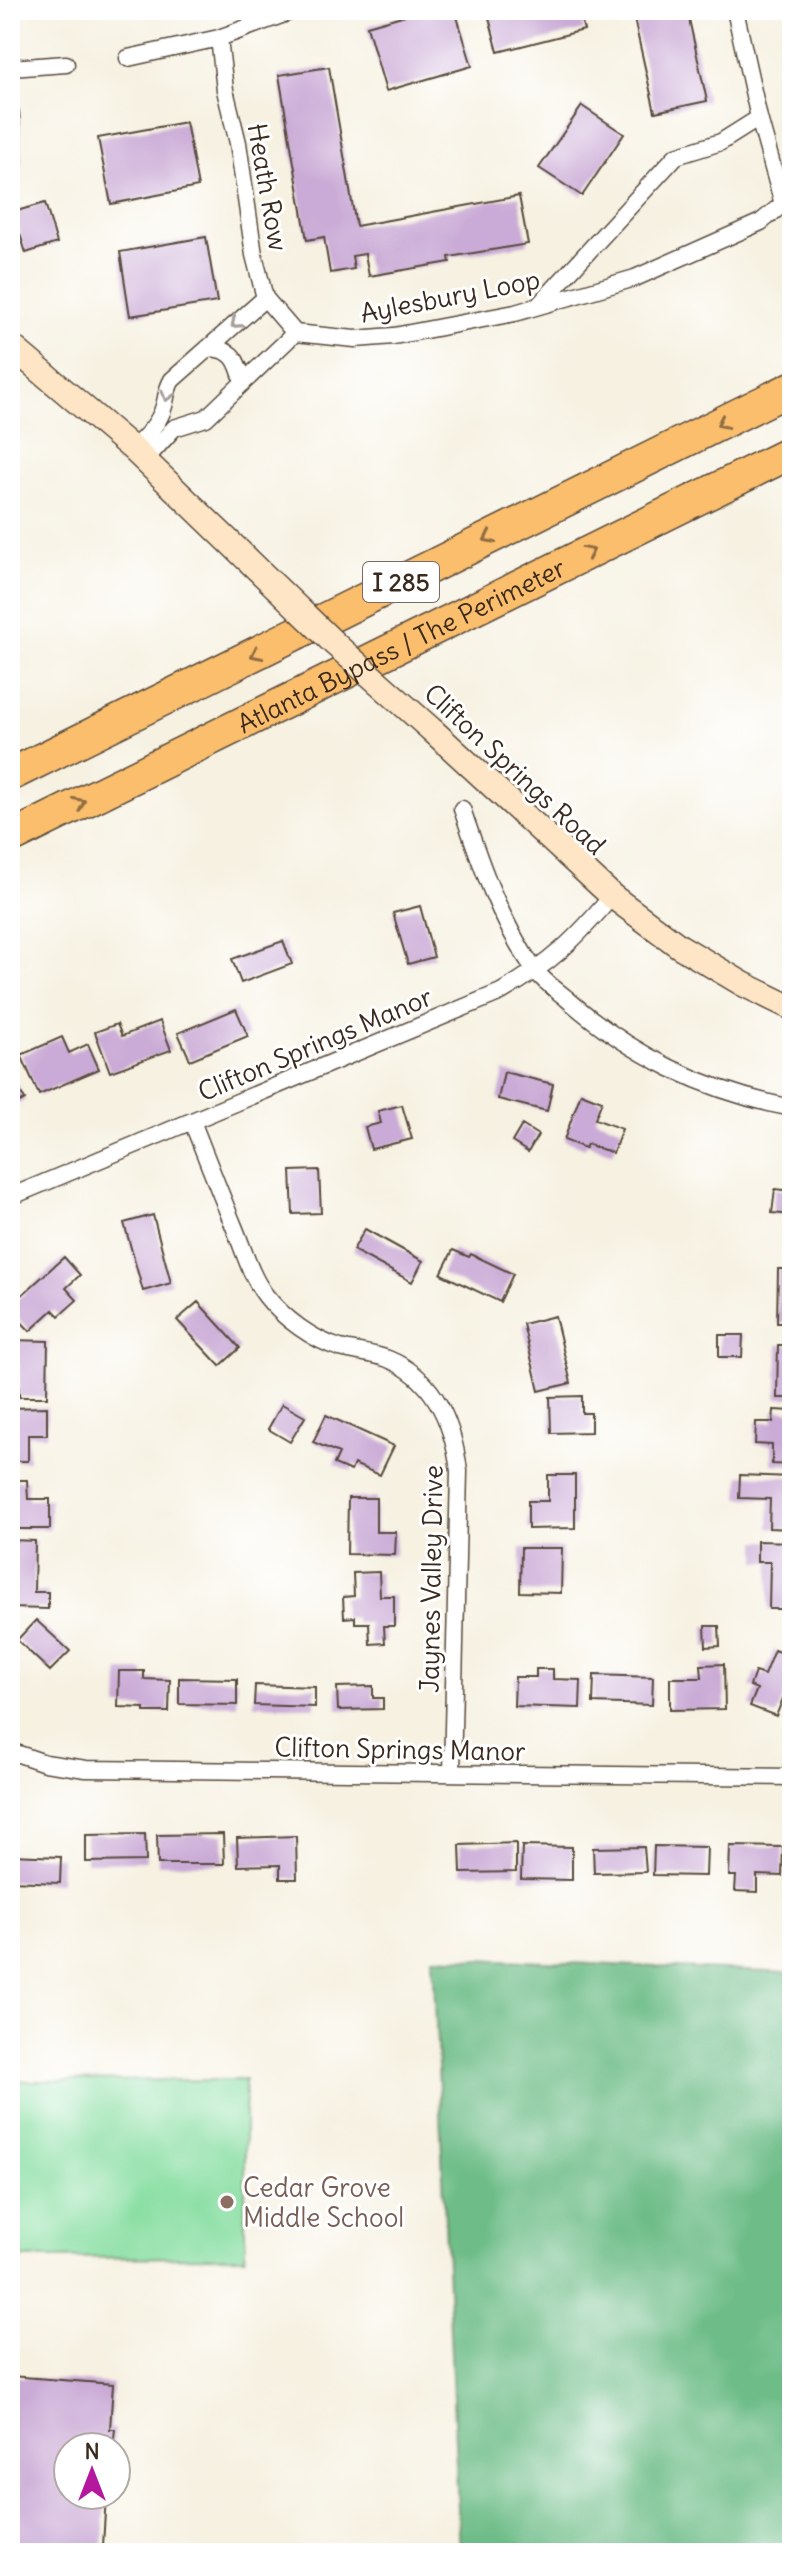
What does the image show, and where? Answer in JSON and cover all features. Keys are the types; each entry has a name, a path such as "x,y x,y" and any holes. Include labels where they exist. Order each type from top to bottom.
{"highway":[{"name":"I 285","path":"10,775 792,388"},
{"name":"Atlanta Bypass / The Perimeter","path":"10,838 792,452"}],"street":[{"path":"128,58 219,38 295,10"},
{"path":"735,10 759,118 787,202"},
{"name":"Heath Row","path":"219,38 254,255 265,298 295,333"},
{"path":"10,68 66,64"},
{"path":"538,306 676,156 721,142 759,118"},
{"name":"Aylesbury Loop","path":"295,333 355,339 394,336 515,313 635,278 761,222 787,202"},
{"path":"139,454 164,406 166,390 172,380 265,298"},
{"path":"139,454 174,428 206,418 295,333"},
{"name":"Clifton Springs Road","path":"10,345 139,454 336,645 612,896 679,946 743,984 792,1008"},
{"path":"208,348 220,348 233,357 243,381"},
{"path":"462,809 504,919 536,972 579,1009 638,1052 701,1083 747,1099 792,1108"},
{"name":"Clifton Springs Manor","path":"10,1197 501,992 536,972 577,937 612,896"},
{"name":"Jaynes Valley Drive","path":"192,1121 252,1271 265,1295 312,1335 336,1347 387,1359 404,1368 434,1393 447,1419 456,1443 459,1471 452,1773"},
{"name":"Clifton Springs Manor","path":"10,1751 45,1763 86,1769 792,1777"}],"green space":[{"path":"433,1957 792,1973 792,2553 460,2553"},
{"path":"245,2080 245,2257 10,2258 10,2081"}],"building":[{"path":"423,10 455,10 472,66 386,91 367,26"},
{"path":"487,10 578,10 584,30 498,52"},
{"path":"632,10 687,10 707,101 655,112"},
{"path":"329,67 356,226 519,196 528,244 449,257 450,262 369,276 365,254 352,256 354,269 330,273 324,237 307,240 279,75"},
{"path":"582,106 624,134 582,196 539,168"},
{"path":"19,110 22,165 10,165 10,111"},
{"path":"186,122 198,187 111,204 98,138"},
{"path":"45,203 57,243 26,253 13,212"},
{"path":"206,237 217,302 130,316 120,252"},
{"path":"420,906 434,957 408,964 393,913"},
{"path":"283,941 292,964 241,983 232,959"},
{"path":"236,1009 248,1036 190,1060 178,1033"},
{"path":"160,1021 171,1050 110,1072 95,1032 117,1024 122,1036"},
{"path":"62,1037 69,1053 88,1044 99,1069 39,1095 21,1055"},
{"path":"10,1072 25,1100 10,1108"},
{"path":"504,1072 553,1084 547,1111 498,1099"},
{"path":"581,1093 602,1101 595,1119 622,1129 613,1153 564,1140"},
{"path":"402,1105 412,1139 371,1149 365,1127 381,1123 378,1111"},
{"path":"522,1125 538,1135 528,1152 512,1142"},
{"path":"319,1170 321,1213 293,1214 291,1171"},
{"path":"775,1189 792,1191 792,1215 772,1213"},
{"path":"153,1215 171,1283 143,1291 124,1223"},
{"path":"365,1229 423,1261 412,1282 353,1250"},
{"path":"453,1250 469,1257 471,1254 513,1274 500,1302 441,1274"},
{"path":"64,1257 80,1275 66,1288 77,1300 59,1316 53,1310 30,1331 10,1310 10,1306"},
{"path":"778,1269 792,1269 792,1323 777,1323"},
{"path":"198,1302 240,1348 220,1366 177,1320"},
{"path":"555,1316 571,1383 539,1391 523,1324"},
{"path":"719,1335 743,1335 742,1357 719,1357"},
{"path":"10,1340 48,1341 47,1397 19,1397 19,1362 10,1362"},
{"path":"778,1345 792,1345 792,1398 777,1398"},
{"path":"582,1396 582,1413 591,1413 591,1432 551,1433 550,1397"},
{"path":"282,1404 305,1417 290,1442 268,1429"},
{"path":"47,1407 47,1435 28,1435 28,1461 10,1461 10,1408"},
{"path":"774,1410 792,1411 792,1465 772,1464 772,1445 755,1444 756,1422 773,1422"},
{"path":"326,1415 394,1446 380,1475 354,1464 351,1471 334,1464 339,1453 313,1442"},
{"path":"548,1475 575,1475 575,1528 528,1529 528,1501 548,1501"},
{"path":"740,1475 792,1477 792,1529 769,1528 770,1499 739,1498"},
{"path":"10,1480 27,1480 28,1499 50,1499 50,1529 10,1529"},
{"path":"348,1498 376,1498 376,1532 396,1532 395,1555 347,1554"},
{"path":"10,1540 35,1541 34,1592 48,1592 48,1609 10,1608"},
{"path":"757,1541 792,1542 792,1609 769,1609 770,1562 757,1562"},
{"path":"521,1548 562,1548 561,1593 520,1592"},
{"path":"379,1572 380,1596 394,1596 394,1626 384,1626 385,1643 370,1644 369,1623 355,1623 355,1617 344,1618 343,1597 354,1596 353,1573"},
{"path":"36,1620 70,1651 50,1671 17,1640"},
{"path":"705,1626 719,1626 720,1646 706,1647"},
{"path":"774,1650 792,1657 792,1676 776,1716 750,1706 757,1689 750,1686 755,1672 764,1675"},
{"path":"724,1664 725,1709 670,1710 670,1678 702,1678 701,1665"},
{"path":"536,1669 553,1669 553,1679 581,1680 580,1708 514,1706 515,1677 536,1677"},
{"path":"119,1671 144,1671 144,1679 170,1680 169,1712 144,1712 144,1708 118,1707"},
{"path":"594,1675 653,1677 652,1705 593,1703"},
{"path":"179,1678 237,1679 237,1705 179,1704"},
{"path":"255,1685 315,1687 315,1707 254,1705"},
{"path":"373,1686 373,1698 383,1698 383,1709 338,1710 337,1687"},
{"path":"145,1834 146,1861 86,1862 86,1835"},
{"path":"223,1834 224,1864 158,1864 157,1835"},
{"path":"296,1836 297,1879 280,1879 280,1865 238,1866 237,1838"},
{"path":"516,1843 516,1872 461,1873 460,1845"},
{"path":"522,1846 572,1847 572,1880 521,1879"},
{"path":"654,1846 707,1847 706,1876 653,1875"},
{"path":"730,1846 783,1847 782,1876 757,1875 757,1892 735,1891 736,1876 729,1876"},
{"path":"644,1847 646,1872 594,1873 593,1848"},
{"path":"10,1855 61,1857 60,1883 10,1881"},
{"path":"10,2376 113,2384 110,2429 115,2431 52,2431 52,2511 105,2511 103,2546 62,2545 61,2553 10,2553"}],"place":[{"name":"Cedar Grove Middle School","path":"227,2202"}]}
